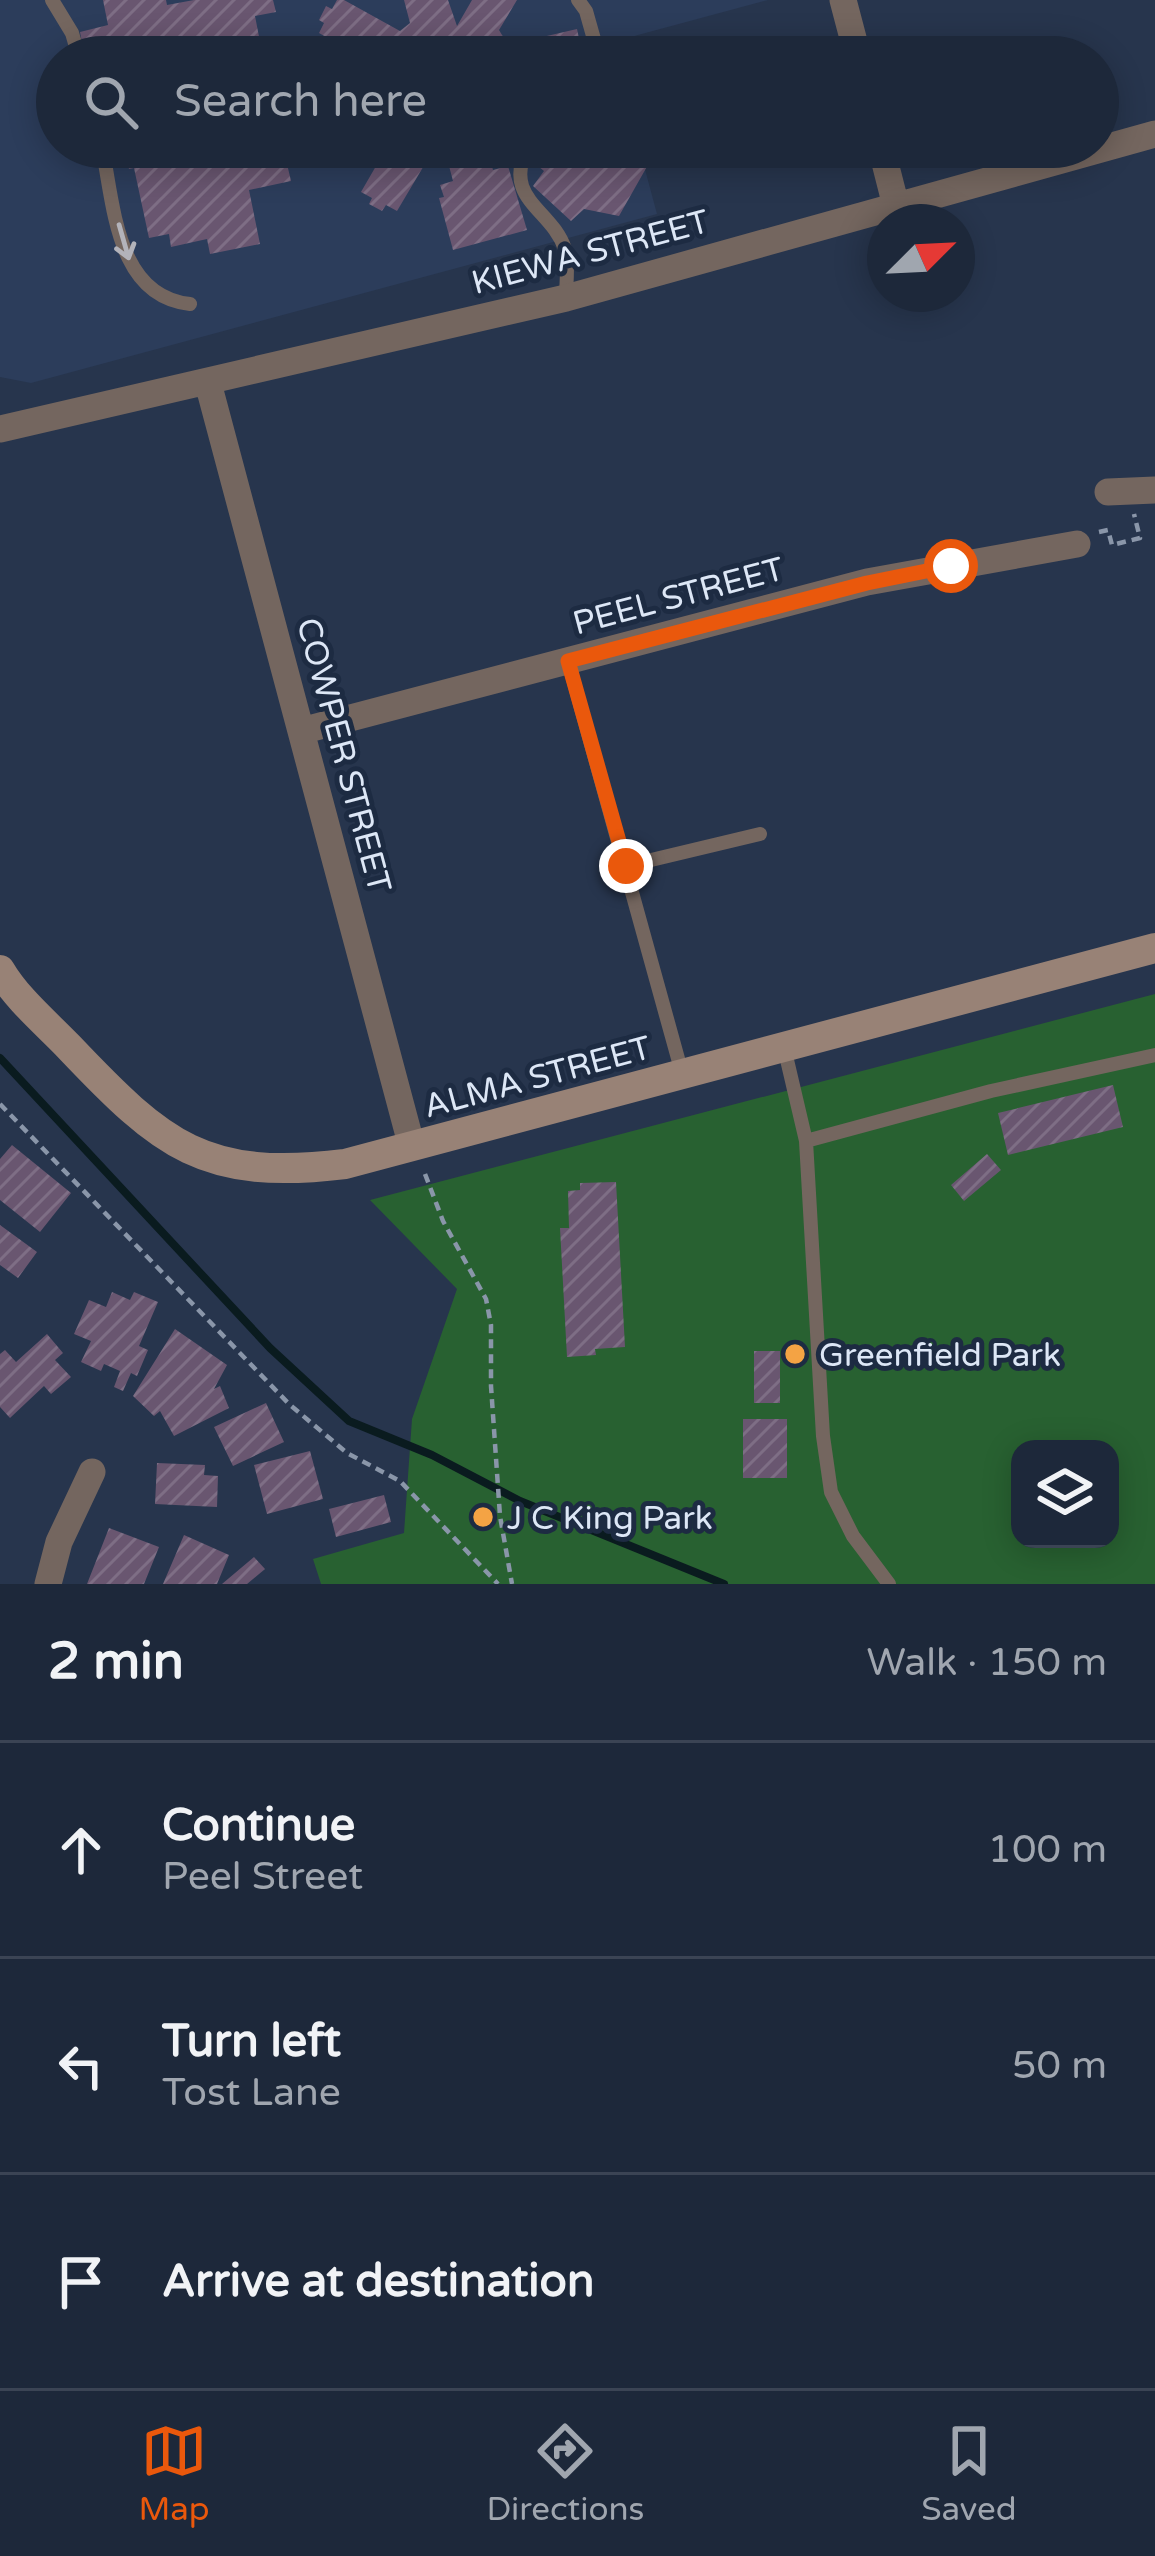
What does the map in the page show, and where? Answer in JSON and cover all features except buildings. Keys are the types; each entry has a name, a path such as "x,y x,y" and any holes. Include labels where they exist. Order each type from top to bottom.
{"street":[{"path":"843,0 852,36"},
{"name":"KIEWA STREET","path":"1119,144 1155,134"},
{"path":"886,168 895,204"},
{"name":"KIEWA STREET","path":"903,204 1033,168"},
{"name":"KIEWA STREET","path":"0,429 566,298 867,214"},
{"name":"COWPER STREET","path":"208,382 412,1147"},
{"name":"KIEWA STREET","path":"0,415 40,423"},
{"name":"PEEL STREET","path":"301,731 889,578 1083,539"},
{"name":"ALMA STREET","path":"0,970 122,1103 158,1132 197,1154 248,1168 294,1170 345,1164 412,1147 1155,948"},
{"path":"48,1584 59,1542 92,1472"}],"lane":[{"path":"52,0 73,36"},
{"path":"578,0 593,36"},
{"path":"106,168 124,254 134,271 161,297 190,304"},
{"path":"519,168 524,192 566,250 566,298"},
{"path":"568,661 682,1075"},
{"path":"626,866 760,834"},
{"path":"784,1047 806,1141 820,1394 831,1492 853,1536 889,1584"},
{"path":"806,1141 992,1091 1155,1055"}],"path":[{"path":"1083,539 1108,530 1112,545 1140,538 1132,496"},
{"path":"0,1103 289,1405 347,1454 400,1481 498,1584"},
{"path":"412,1147 443,1221 486,1299 500,1516 512,1584"}],"shaded area":[{"path":"0,0 768,0 634,36 36,36 36,168 645,168 657,214 31,383 0,377"}],"green space":[{"name":"Greenfield Park","path":"1155,994 1155,1584 321,1584 313,1559 404,1533 412,1419 457,1289 370,1200"}],"waterway":[{"path":"0,1058 270,1348 349,1421 432,1455 520,1501 724,1584"}],"place":[{"name":"Greenfield Park","path":"795,1354"},
{"name":"J C King Park","path":"483,1517"}],"route":[{"path":"626,866 568,661 867,583 951,566"}]}
